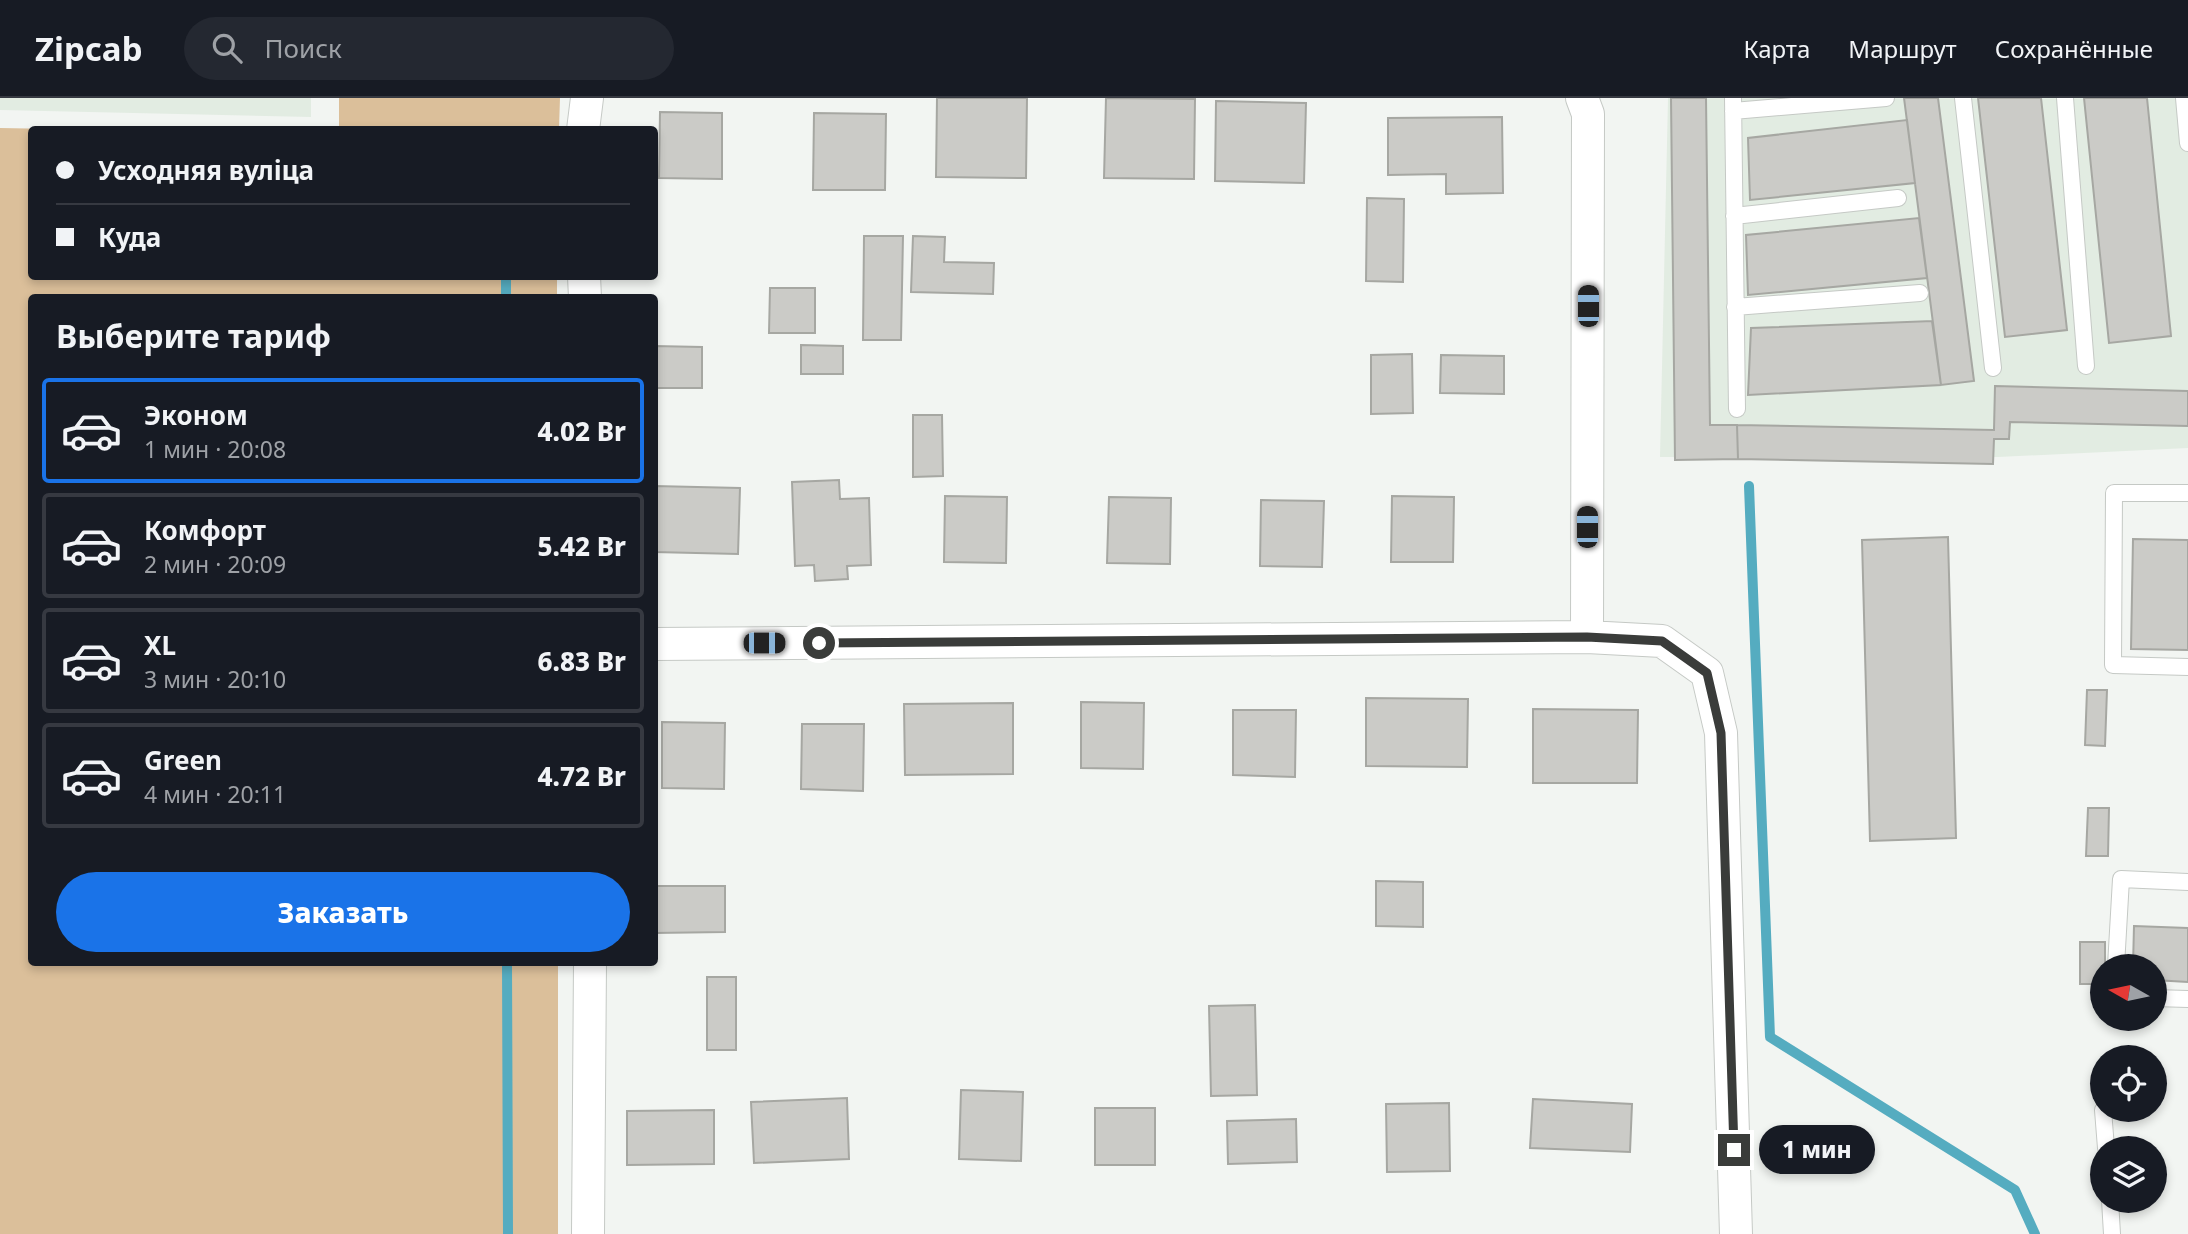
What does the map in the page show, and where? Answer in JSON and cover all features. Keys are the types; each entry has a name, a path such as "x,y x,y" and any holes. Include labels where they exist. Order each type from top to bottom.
{"street":[{"path":"584,126 587,98"},
{"path":"1582,98 1588,114 1587,637"},
{"path":"658,644 1587,637 1662,641 1707,673 1721,733 1736,1234"},
{"path":"588,1234 590,966"}],"lane":[{"path":"1737,409 1733,104 1886,98"},
{"path":"1963,98 1993,368"},
{"path":"2065,98 2086,366"},
{"path":"2184,98 2188,143"},
{"path":"1734,216 1898,198"},
{"path":"1735,307 1920,293"},
{"path":"2188,493 2114,494 2113,652 2113,665 2188,667"},
{"path":"2117,954 2121,880 2188,882"},
{"path":"2167,998 2188,999"},
{"path":"2111,1213 2112,1234"}],"shaded area":[{"path":"0,98 311,98 311,117 0,110"},
{"path":"339,98 560,98 559,126 339,126"},
{"path":"1668,98 2188,98 2188,448 1998,457 1660,457"},
{"path":"0,128 28,128 28,280 557,280 557,294 28,294 28,966 558,966 558,1234 0,1234"}],"building":[{"path":"937,98 1027,98 1026,178 936,177"},
{"path":"1106,98 1195,99 1194,179 1104,178"},
{"path":"1671,98 1706,98 1710,425 1737,425 1738,459 1675,460"},
{"path":"1904,98 1938,98 1974,381 1941,385"},
{"path":"1978,98 2041,98 2067,330 2005,337"},
{"path":"2084,98 2147,98 2171,336 2109,343"},
{"path":"1216,101 1306,103 1304,183 1215,181"},
{"path":"660,112 722,113 722,179 659,178"},
{"path":"814,113 886,114 885,190 813,190"},
{"path":"1502,117 1503,193 1446,194 1446,174 1388,175 1388,118"},
{"path":"1907,120 1915,183 1750,200 1748,138"},
{"path":"1367,198 1404,199 1403,282 1366,281"},
{"path":"1919,218 1927,278 1748,295 1746,235"},
{"path":"864,236 903,236 901,340 863,340"},
{"path":"913,236 945,237 944,262 994,263 993,294 911,292"},
{"path":"770,288 815,288 815,333 769,333"},
{"path":"1932,321 1941,385 1748,395 1751,328"},
{"path":"801,345 843,346 843,374 801,374"},
{"path":"658,346 702,347 702,388 658,388"},
{"path":"1412,354 1413,413 1371,414 1371,355"},
{"path":"1441,355 1504,356 1504,394 1440,393"},
{"path":"1995,386 2188,391 2188,426 2010,422 2009,439 1994,439 1993,464 1738,459 1737,425 1994,430"},
{"path":"913,415 942,415 943,476 913,477"},
{"path":"839,480 840,499 869,498 871,565 847,566 848,579 815,581 814,565 795,566 792,482"},
{"path":"658,486 740,488 738,554 658,552"},
{"path":"945,496 1007,497 1006,563 944,562"},
{"path":"1392,496 1454,497 1453,562 1391,562"},
{"path":"1109,497 1171,498 1170,564 1107,563"},
{"path":"1261,500 1324,501 1322,567 1260,566"},
{"path":"1948,537 1956,838 1870,841 1862,540"},
{"path":"2133,539 2188,540 2188,650 2131,649"},
{"path":"2087,690 2107,690 2105,746 2085,745"},
{"path":"1366,698 1468,699 1467,767 1366,766"},
{"path":"1081,702 1144,703 1143,769 1081,768"},
{"path":"1013,703 1013,774 905,775 904,704"},
{"path":"1533,709 1638,710 1637,783 1533,783"},
{"path":"1233,710 1296,710 1295,777 1233,775"},
{"path":"662,722 725,723 724,789 662,788"},
{"path":"802,724 864,724 863,791 801,789"},
{"path":"2088,808 2109,808 2108,856 2086,856"},
{"path":"1376,881 1423,882 1423,927 1376,926"},
{"path":"658,886 725,886 725,932 658,933"},
{"path":"2134,926 2188,928 2188,982 2167,981 2167,954 2133,954"},
{"path":"2080,942 2105,942 2105,954 2090,954 2090,984 2080,984"},
{"path":"707,977 736,977 736,1050 707,1050"},
{"path":"1255,1005 1257,1095 1211,1096 1209,1006"},
{"path":"961,1090 1023,1092 1021,1161 959,1159"},
{"path":"847,1098 849,1159 754,1163 751,1102"},
{"path":"1533,1099 1632,1104 1630,1152 1530,1148"},
{"path":"1449,1103 1450,1171 1387,1172 1386,1104"},
{"path":"1095,1108 1155,1108 1155,1165 1095,1165"},
{"path":"714,1110 714,1164 627,1165 627,1111"},
{"path":"1296,1119 1297,1162 1228,1164 1227,1121"}],"waterway":[{"path":"506,280 506,294"},
{"path":"1749,486 1770,1037 2015,1190 2035,1234"},
{"path":"507,966 508,1234"}],"route":[{"path":"819,643 1587,637 1662,641 1707,673 1721,733 1734,1150"}]}
